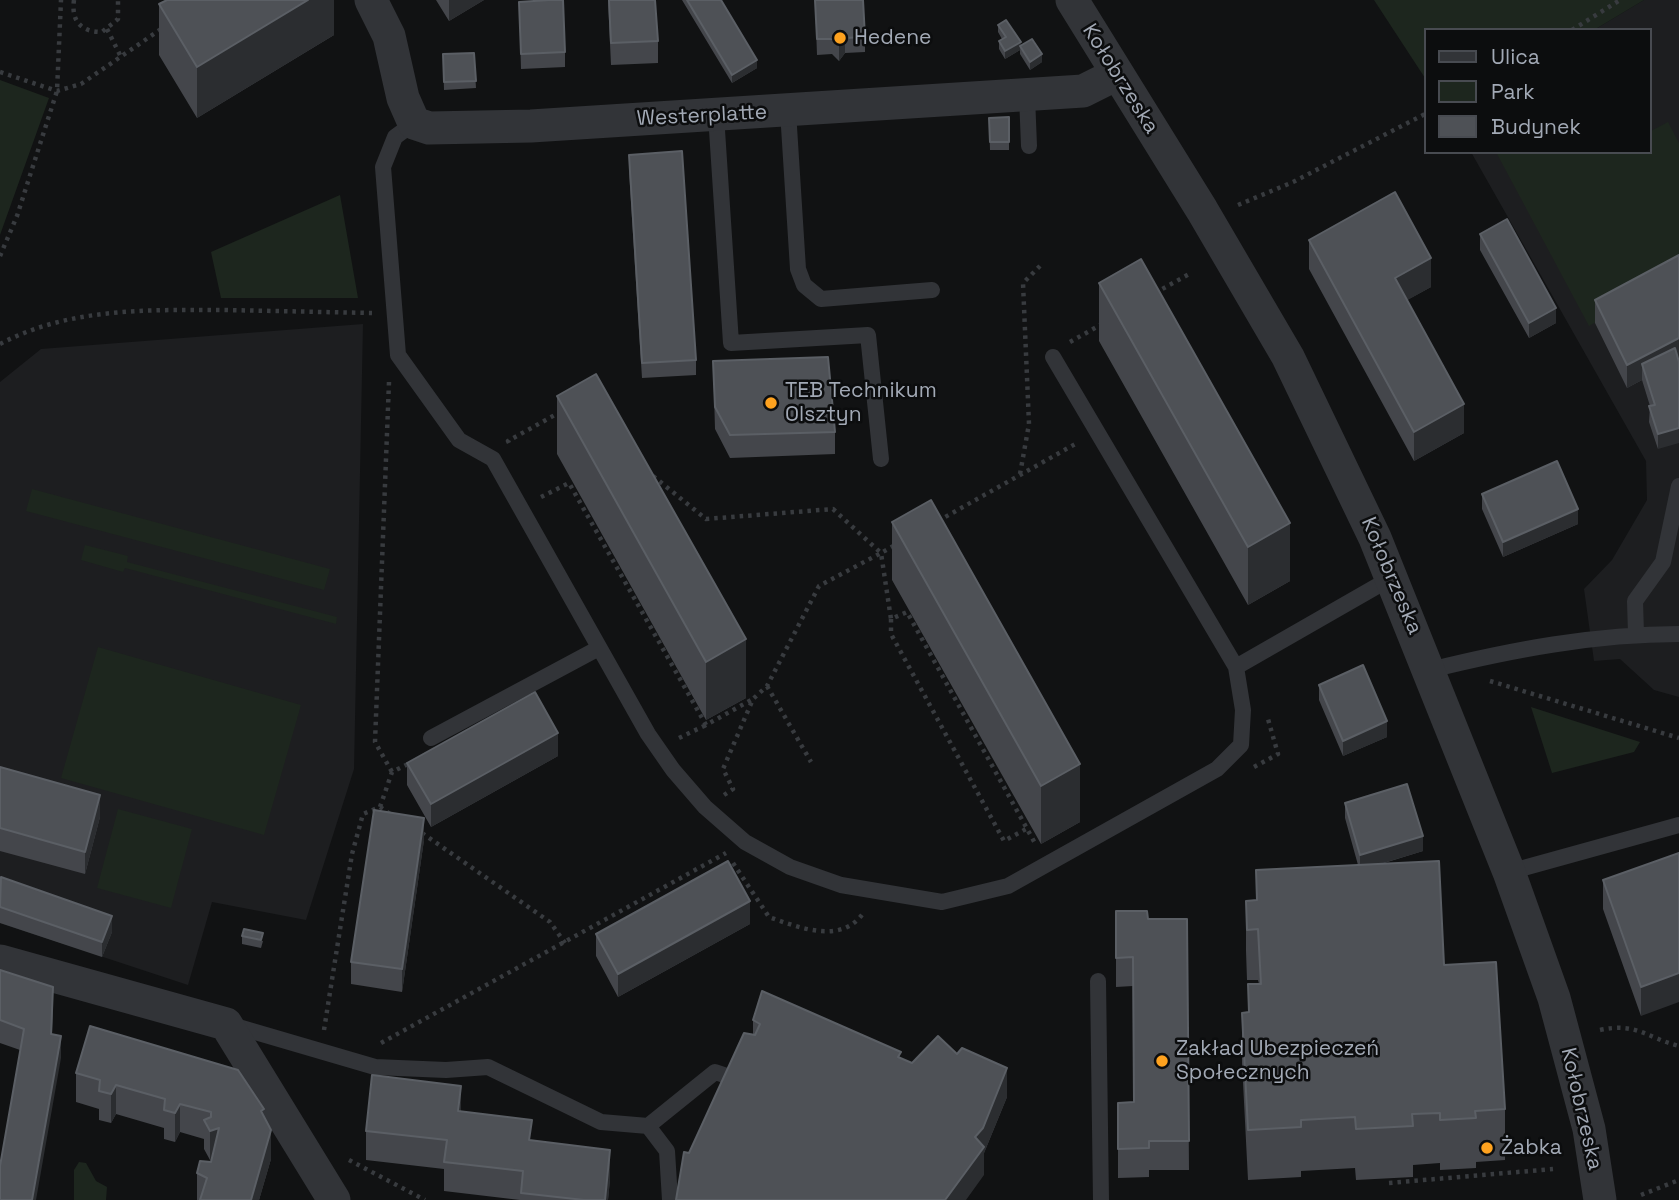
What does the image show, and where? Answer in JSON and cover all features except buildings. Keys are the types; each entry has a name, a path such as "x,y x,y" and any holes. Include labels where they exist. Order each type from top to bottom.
{"street":[{"path":"371,0 388,36 403,98 414,123"},
{"name":"Kołobrzeska","path":"1072,0 1288,357 1393,577 1509,872 1554,998 1589,1129 1600,1200"},
{"name":"Westerplatte","path":"414,123 429,128 444,128 1027,96 1083,92 1117,74"},
{"path":"0,961 226,1024 334,1200"}],"lane":[{"path":"1027,96 1029,146"},
{"path":"788,111 798,268 804,285 821,299 932,290"},
{"path":"716,115 731,343 868,335 881,459"},
{"path":"414,123 395,137 383,167 398,355 459,440 493,459 648,734 673,771 705,807 745,842 790,867 841,886 942,902 1008,886 1217,769 1241,745 1242,710 1236,667 1097,432 1059,351"},
{"path":"1636,634 1635,601 1663,562 1679,486"},
{"path":"1236,667 1393,577"},
{"path":"1430,670 1495,654 1636,634 1679,634"},
{"path":"431,738 599,648"},
{"path":"1509,872 1679,825"},
{"path":"1098,981 1101,1200"},
{"path":"226,1024 375,1067 446,1070 488,1067 601,1122 648,1126 715,1072 736,1079"},
{"path":"648,1126 667,1151 670,1200"}],"path":[{"path":"0,256 17,216 57,91 61,2 74,2 75,19 91,32 107,29 118,19 118,0"},
{"path":"1575,28 1620,0"},
{"path":"0,72 57,91 82,84 173,21"},
{"path":"107,29 121,57"},
{"path":"1238,205 1293,182 1424,115"},
{"path":"1020,475 1029,424 1023,283 1040,267"},
{"path":"1145,299 1191,273"},
{"path":"0,344 56,320 106,312 169,310 395,313"},
{"path":"1059,351 1110,319"},
{"path":"393,772 375,742 390,378 398,355"},
{"path":"514,452 508,441 568,408"},
{"path":"927,527 1097,432"},
{"path":"650,473 706,519 833,509 881,553 891,634 1004,841 1027,829"},
{"path":"540,498 569,483 706,725"},
{"path":"533,486 547,510"},
{"path":"670,727 677,739 753,699 767,686 819,586 904,540"},
{"path":"891,619 907,612 1046,866"},
{"path":"1485,679 1679,738"},
{"path":"767,686 811,762"},
{"path":"705,807 733,789 723,769 753,699"},
{"path":"1242,774 1278,754 1267,716"},
{"path":"334,1034 324,1032 352,853 363,814 380,807 399,819"},
{"path":"418,831 550,922 565,943"},
{"path":"368,1041 381,1044 727,853 769,917 832,933 856,924 869,905"},
{"path":"1600,1030 1619,1026 1643,1030 1679,1046"},
{"path":"346,1158 425,1200"},
{"path":"1389,1183 1553,1169"},
{"path":"1641,1195 1679,1180"}],"shaded area":[{"path":"1644,0 1679,0 1679,697 1654,690 1620,659 1594,661 1584,589 1612,560 1647,500 1646,461 1472,154 1651,154 1651,28 1597,28"},
{"path":"363,324 354,769 306,920 212,902 188,985 0,923 0,382 41,349"}],"green space":[{"path":"1374,0 1644,0 1597,28 1424,28 1424,76"},
{"path":"0,80 49,98 0,235"},
{"path":"1668,122 1679,143 1679,277 1589,326 1497,154 1651,154 1651,131"},
{"path":"340,195 358,298 221,298 211,252"},
{"path":"32,489 330,569 324,590 26,511"},
{"path":"85,545 128,556 127,562 337,617 336,624 125,568 123,572 81,560"},
{"path":"98,647 301,705 264,835 61,778"},
{"path":"1531,707 1640,742 1634,752 1552,773"},
{"path":"118,809 192,829 171,908 97,888"},
{"path":"79,1162 86,1163 96,1181 107,1187 106,1200 74,1200 74,1170"}],"place":[{"name":"Hedene","path":"840,38"},
{"name":"TEB Technikum Olsztyn","path":"771,403"},
{"name":"Zakład Ubezpieczeń Społecznych","path":"1162,1061"},
{"name":"Żabka","path":"1487,1148"}]}
